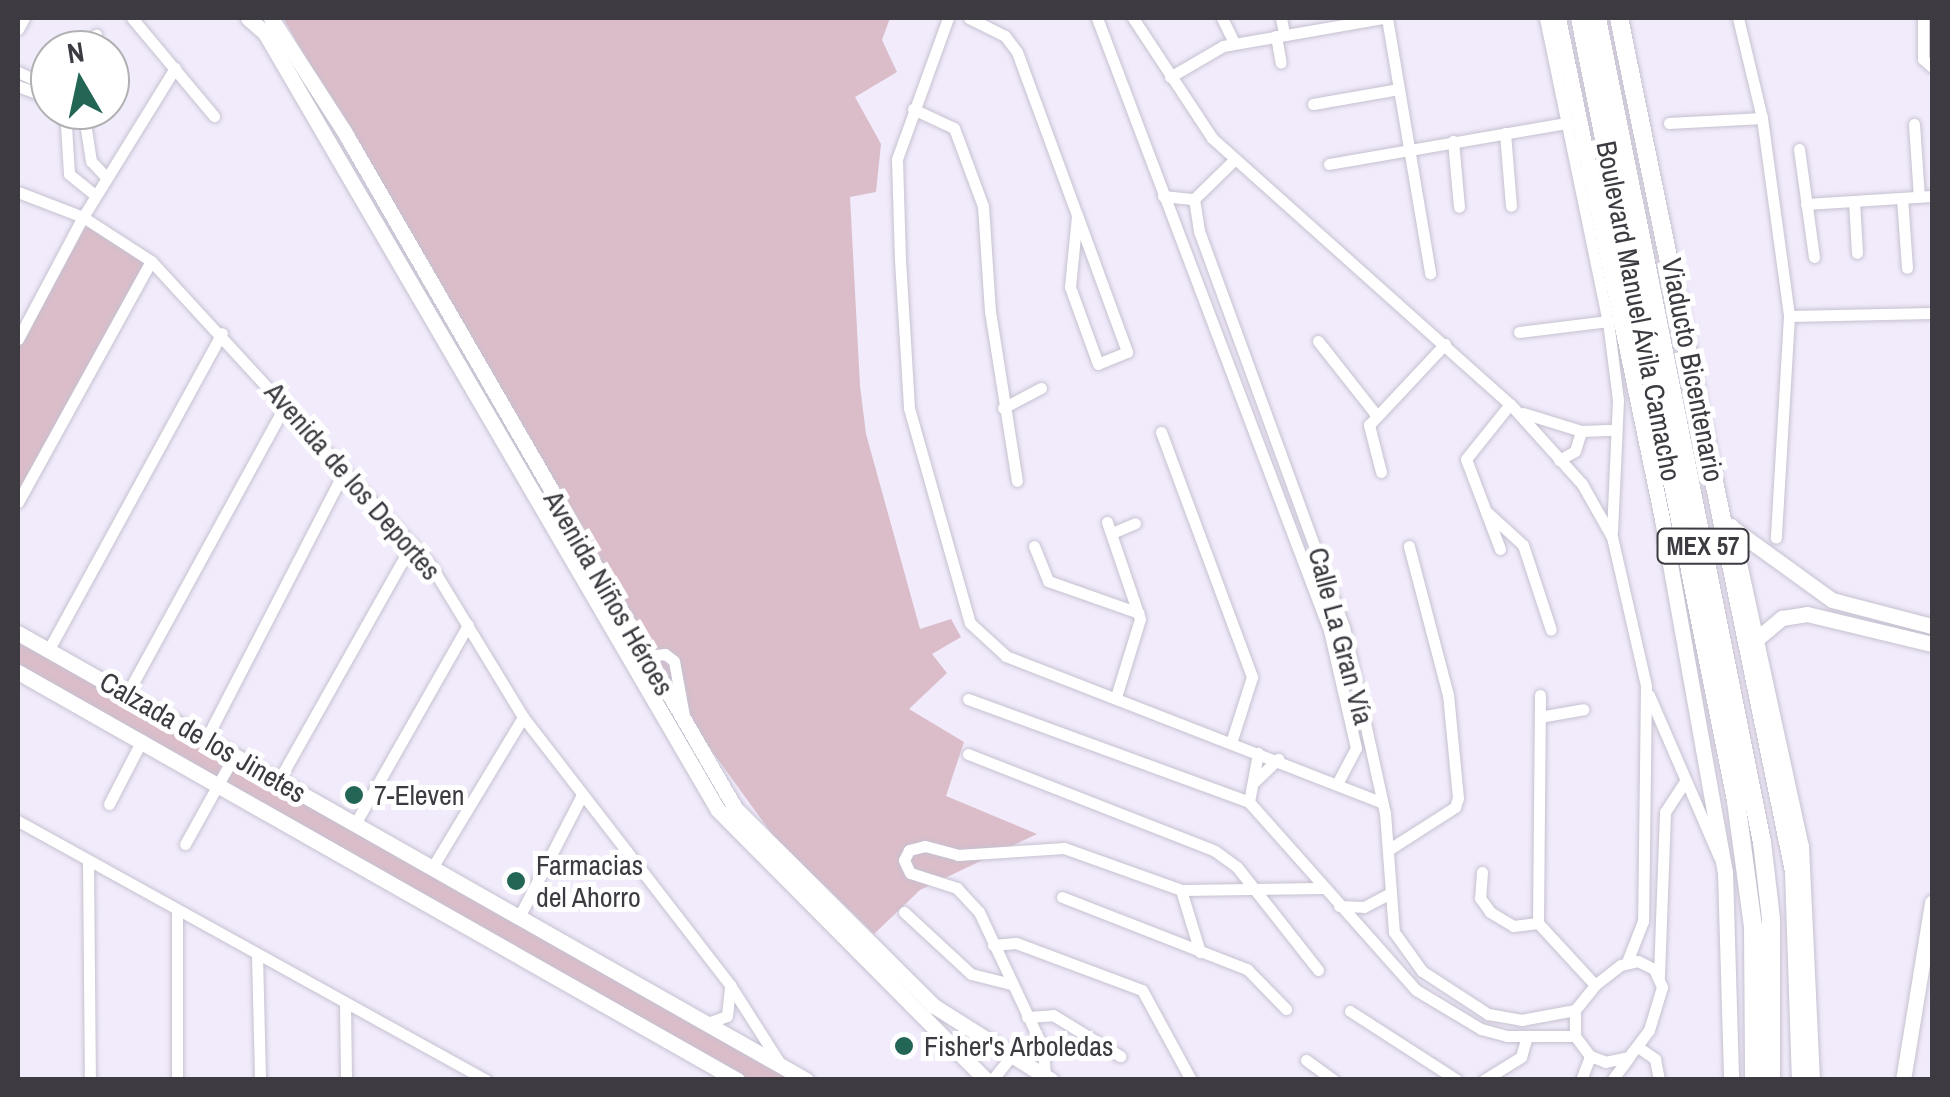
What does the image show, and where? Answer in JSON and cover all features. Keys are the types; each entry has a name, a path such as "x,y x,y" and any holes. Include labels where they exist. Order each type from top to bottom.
{"highway":[{"name":"Boulevard Manuel Ávila Camacho","path":"1580,18 1739,817 1753,926 1754,1080"},
{"name":"Boulevard Manuel Ávila Camacho","path":"1597,18 1762,842 1772,919 1771,1080"},
{"name":"Viaducto Bicentenario","path":"1619,18 1791,854 1802,975 1801,1080"}],"main road":[{"name":"Avenida Niños Héroes","path":"248,18 265,33 740,836 989,1080"},
{"name":"Avenida Niños Héroes","path":"271,18 345,132 636,661 684,724 754,830 934,1006 1044,1075"},
{"name":"Boulevard Manuel Ávila Camacho","path":"1558,18 1662,519 1726,872 1731,1080"},
{"name":"Boulevard Manuel Ávila Camacho","path":"1627,18 1801,846 1812,1080"},
{"path":"1732,527 1832,600 1932,626"},
{"path":"1760,637 1782,618 1807,614 1932,644"},
{"name":"Calzada de los Jinetes","path":"18,633 806,1080"},
{"name":"Calzada de los Jinetes","path":"18,672 219,782 736,1080"},
{"path":"1903,1080 1932,902"},
{"path":"688,1051 706,1024"}],"street":[{"path":"18,29 24,18"},
{"path":"132,18 214,116"},
{"path":"948,18 914,109 897,177 908,390 963,609 979,635 1006,656 1338,782 1380,802"},
{"path":"968,18 1005,36 1017,52 1077,215 1126,352 1098,364 1070,287 1077,215"},
{"name":"Calle La Gran Vía","path":"1096,18 1328,630 1356,748 1338,782"},
{"path":"1133,18 1196,117 1235,158 1510,404 1559,460 1612,537 1646,686 1684,783 1726,872"},
{"path":"1222,18 1234,44"},
{"path":"1281,18 1281,63"},
{"path":"1170,76 1234,44 1385,18 1430,273"},
{"name":"Boulevard Manuel Ávila Camacho","path":"1545,18 1608,321 1616,430 1612,537"},
{"path":"1738,18 1762,118 1789,316 1776,538"},
{"path":"1923,18 1929,65"},
{"path":"18,339 95,195 175,68"},
{"path":"1313,104 1399,89"},
{"path":"914,109 954,128 983,206 1003,408 1017,481"},
{"path":"1669,123 1762,118"},
{"path":"1330,164 1566,123"},
{"path":"1806,204 1926,197 1914,124"},
{"path":"66,130 69,174 95,195"},
{"path":"86,130 91,162 106,177"},
{"path":"328,143 345,132"},
{"path":"1505,133 1511,206"},
{"path":"1452,141 1460,207"},
{"path":"1799,149 1814,256"},
{"path":"1163,196 1194,199 1235,158"},
{"name":"Avenida de los Deportes","path":"18,192 83,217 151,261 222,333 412,544 468,625 522,717 730,985 782,1066"},
{"path":"1902,198 1907,268"},
{"name":"Calle La Gran Vía","path":"1194,199 1199,232 1333,591 1380,802 1388,850 1387,896 1394,932 1412,961 1472,1005 1521,1020 1575,1010"},
{"path":"1854,201 1857,252"},
{"path":"18,502 151,261"},
{"path":"1789,316 1932,312"},
{"path":"1519,332 1608,321"},
{"path":"49,649 222,333"},
{"path":"1318,341 1376,416"},
{"path":"1381,472 1368,428 1445,344"},
{"path":"1003,408 1041,388"},
{"path":"127,694 286,403"},
{"path":"1510,404 1582,431 1616,430"},
{"path":"1500,549 1467,453 1510,404"},
{"path":"1559,460 1574,450 1582,431"},
{"path":"1161,432 1252,677 1231,743"},
{"path":"206,739 345,470"},
{"path":"1488,513 1523,545 1551,630"},
{"path":"1116,697 1139,613 1109,528 1135,524"},
{"path":"280,780 412,544"},
{"path":"1034,546 1048,581 1139,613"},
{"path":"1388,850 1455,807 1458,798 1450,705 1409,546"},
{"path":"356,824 468,625"},
{"path":"636,661 674,660 682,684 684,724"},
{"path":"1646,686 1643,921 1627,962 1594,986 1575,1010 1575,1036 1590,1056 1606,1062 1634,1052 1655,1059 1659,1080"},
{"path":"1540,696 1544,716 1538,923 1594,986"},
{"path":"968,698 1250,802 1416,990 1481,1029 1526,1039 1575,1036"},
{"path":"1544,716 1583,708"},
{"path":"432,868 522,717"},
{"path":"109,804 142,740"},
{"path":"1250,802 1258,753"},
{"path":"968,754 1215,851 1237,866 1252,892 1318,970"},
{"path":"184,844 234,756"},
{"path":"1253,783 1278,759"},
{"path":"1612,1080 1634,1052 1659,1006 1665,812 1684,783"},
{"path":"519,918 582,796"},
{"path":"18,821 486,1080"},
{"path":"1044,1075 1034,1031 966,895 910,873 909,850 926,846 958,855 1064,848 1180,890 1252,892 1322,888"},
{"path":"88,860 90,1080"},
{"path":"1482,872 1480,898 1490,912 1513,926 1538,923"},
{"path":"1180,890 1200,952"},
{"path":"1339,906 1364,907 1387,896"},
{"path":"1062,898 1254,973 1286,1009"},
{"path":"177,910 178,1080"},
{"path":"904,912 971,974 1010,984"},
{"path":"993,946 1016,943 1142,990 1190,1080"},
{"path":"256,956 260,1080"},
{"path":"1627,962 1648,964 1659,976"},
{"path":"706,1024 727,1016 730,985"},
{"path":"345,1005 346,1080"},
{"path":"1350,1011 1457,1080"},
{"path":"1027,1017 1053,1015 1120,1056"},
{"path":"1484,1080 1521,1057 1526,1039"},
{"path":"989,1080 1012,1055"},
{"path":"1581,1080 1590,1056"},
{"path":"1306,1060 1334,1080"}],"shaded area":[{"path":"283,18 890,18 882,40 897,72 855,97 881,144 876,192 850,197 860,386 866,434 920,629 951,619 961,637 932,654 947,673 909,709 964,742 946,796 1037,834 920,890 874,934 772,834 685,714"},
{"path":"83,219 148,262 18,501 18,340"},
{"path":"18,635 808,1073 804,1080 747,1080 18,676"}],"place":[{"name":"7-Eleven","path":"354,795"},
{"name":"Farmacias del Ahorro","path":"516,881"},
{"name":"Fisher's Arboledas","path":"904,1046"}]}
